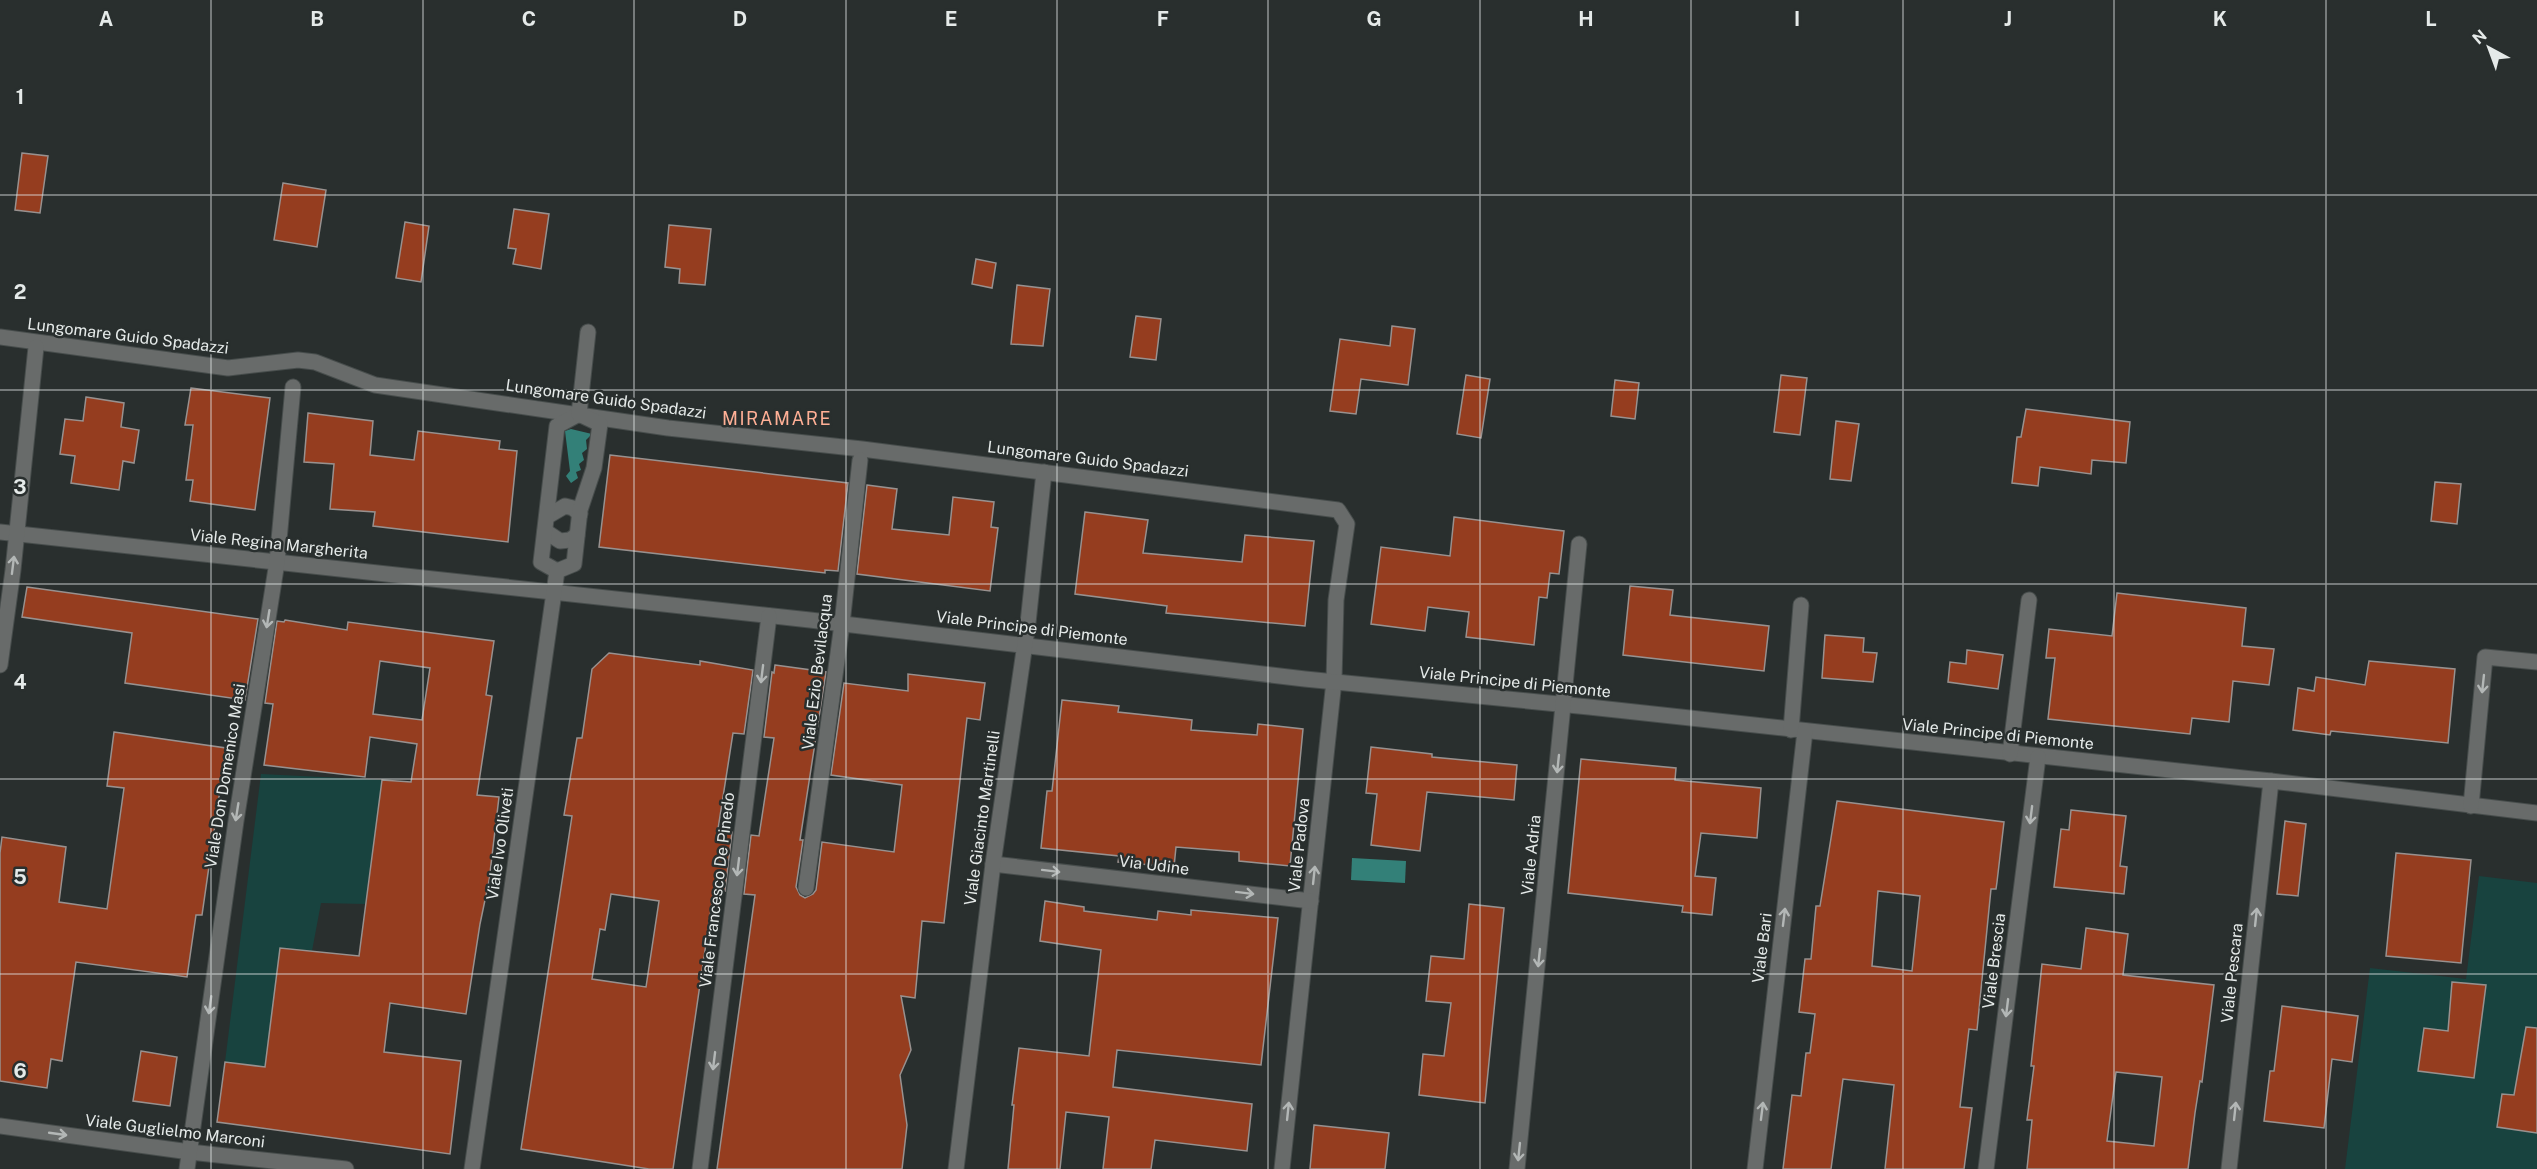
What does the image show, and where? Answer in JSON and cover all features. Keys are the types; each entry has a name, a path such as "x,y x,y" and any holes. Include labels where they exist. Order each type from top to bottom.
{"street":[{"path":"579,414 588,332"},
{"name":"Lungomare Guido Spadazzi","path":"0,337 228,368 298,360 315,362 375,385 668,428 862,448 1338,510 1347,524"},
{"path":"0,665 17,533 36,347"},
{"name":"Viale Don Domenico Masi","path":"187,1169 236,821 277,562 292,387"},
{"path":"579,414 600,424 594,468 580,514 574,564 557,571 541,562 557,426 579,414"},
{"name":"Viale Ezio Bevilacqua","path":"806,888 842,624 860,460"},
{"name":"Viale Giacinto Martinelli","path":"956,1169 993,864 1024,645 1044,472"},
{"path":"547,523 564,506 573,508 580,514"},
{"path":"547,523 552,538 560,541 570,540 578,535"},
{"name":"Viale Padova","path":"1282,1169 1334,681 1336,600 1347,524"},
{"name":"Viale Regina Margherita","path":"0,532 555,592"},
{"name":"Viale Adria","path":"1517,1169 1579,544"},
{"name":"Viale Ivo Oliveti","path":"472,1169 557,571"},
{"name":"Viale Principe di Piemonte","path":"555,592 1334,681 2271,781 2537,813"},
{"path":"2010,754 2029,600"},
{"name":"Viale Bari","path":"1755,1169 1798,731 1801,605"},
{"name":"Viale Francesco De Pinedo","path":"700,1169 770,616"},
{"path":"2471,806 2485,657 2537,663"},
{"name":"Viale Brescia","path":"1986,1169 2038,757"},
{"name":"Viale Pescara","path":"2229,1169 2271,781"},
{"name":"Via Udine","path":"993,864 1311,901"},
{"name":"Viale Guglielmo Marconi","path":"0,1126 190,1152 346,1169"}],"shaded area":[{"path":"571,429 592,434 586,440 587,449 582,453 584,460 579,464 581,470 576,472 578,478 571,483 566,476 570,471 565,431"},
{"path":"261,774 382,780 365,904 321,903 312,951 280,948 265,1067 225,1062"},
{"path":"1352,858 1406,861 1405,883 1351,880"},
{"path":"2479,876 2537,883 2537,1169 2345,1169 2370,968 2466,979"}],"building":[{"path":"22,153 48,156 40,213 15,210"},
{"path":"283,183 326,190 317,247 274,240"},
{"path":"514,209 549,214 541,269 513,264 516,249 508,248"},
{"path":"405,222 429,226 421,282 396,278"},
{"path":"669,225 711,229 705,285 679,283 680,269 665,267"},
{"path":"976,259 996,263 992,288 972,284"},
{"path":"1017,285 1050,289 1043,346 1011,344"},
{"path":"1136,316 1161,319 1156,360 1130,357"},
{"path":"1392,326 1415,329 1408,385 1361,379 1356,414 1330,411 1340,339 1390,346"},
{"path":"1466,375 1490,379 1481,438 1457,434"},
{"path":"1781,375 1807,378 1800,435 1774,432"},
{"path":"1615,380 1639,383 1635,419 1611,416"},
{"path":"191,388 270,398 255,510 190,501 193,480 186,480 193,425 185,425"},
{"path":"86,397 124,403 121,427 139,430 134,463 123,461 119,490 71,483 75,456 60,454 65,419 83,421"},
{"path":"2026,409 2130,422 2126,463 2092,460 2091,474 2040,467 2038,486 2012,483 2017,437 2021,437"},
{"path":"308,413 373,421 370,455 414,460 418,431 500,441 499,449 517,451 508,542 373,526 375,512 330,509 334,464 304,462"},
{"path":"1836,421 1859,424 1851,481 1830,479"},
{"path":"610,455 848,483 838,571 825,570 825,573 599,547"},
{"path":"2435,482 2461,484 2457,524 2431,521"},
{"path":"867,485 897,489 892,529 949,535 953,497 994,502 991,527 998,528 990,591 857,574"},
{"path":"1085,512 1148,520 1143,553 1242,562 1245,535 1314,541 1305,626 1166,613 1167,606 1075,594"},
{"path":"1454,517 1564,531 1559,574 1550,573 1547,598 1539,597 1534,645 1466,637 1469,612 1428,607 1425,631 1371,624 1381,547 1450,556"},
{"path":"1630,586 1673,590 1670,615 1769,626 1764,671 1623,655"},
{"path":"27,587 258,619 245,700 125,683 132,633 22,617"},
{"path":"2117,593 2246,608 2242,646 2274,649 2269,685 2233,681 2229,722 2192,718 2190,734 2048,719 2055,658 2046,658 2049,629 2112,636"},
{"path":"285,620 347,630 348,622 494,641 486,695 492,696 477,795 499,797 489,881 466,1014 390,1003 384,1052 461,1061 450,1154 217,1122 225,1062 265,1067 280,948 359,956 382,780 411,782 417,744 370,737 365,777 264,765 273,704 265,703 277,621 284,622","holes":["380,661 430,668 422,720 373,714"]},
{"path":"1825,635 1864,638 1863,652 1877,653 1873,682 1822,678"},
{"path":"1967,650 2003,655 1998,689 1948,682 1950,662 1966,664"},
{"path":"609,653 700,665 700,661 753,670 744,734 733,733 718,829 732,832 725,891 714,889 673,1169 649,1169 521,1149 572,816 564,815 577,738 582,738 592,669","holes":["611,894 659,901 646,987 592,979 600,929 605,930"]},
{"path":"2369,661 2455,669 2448,743 2331,731 2330,735 2293,730 2298,688 2314,691 2316,677 2365,685"},
{"path":"775,665 826,672 800,840 803,840 796,887 800,895 805,898 816,890 822,842 894,852 902,785 831,775 844,683 908,691 908,674 985,683 980,720 967,718 944,923 922,921 915,998 901,996 911,1050 900,1075 907,1125 902,1169 717,1169 755,895 744,894 751,835 759,836 774,738 764,737 772,672 774,673"},
{"path":"1062,700 1119,706 1118,712 1192,720 1191,730 1257,735 1258,724 1303,729 1290,866 1239,861 1239,852 1176,847 1174,867 1118,862 1119,856 1041,848 1047,791 1052,791"},
{"path":"114,732 226,748 202,915 196,915 187,977 76,962 62,1061 51,1059 47,1088 0,1081 0,853 2,837 66,847 59,902 107,909 124,788 107,786"},
{"path":"1371,747 1432,754 1432,757 1517,765 1514,800 1427,792 1420,851 1371,845 1377,794 1366,793"},
{"path":"1581,759 1676,768 1675,780 1761,788 1757,838 1701,833 1695,876 1716,878 1712,915 1682,912 1683,906 1568,893"},
{"path":"1837,801 2004,822 1996,889 1991,889 1977,1030 1969,1029 1960,1107 1972,1108 1964,1169 1885,1169 1894,1085 1843,1079 1831,1169 1783,1169 1792,1095 1801,1096 1806,1053 1810,1053 1815,1014 1799,1012 1805,959 1811,959 1816,906 1820,906","holes":["1878,891 1920,896 1912,971 1872,966"]},
{"path":"2071,810 2126,816 2120,866 2127,867 2124,894 2054,887 2061,829 2069,830"},
{"path":"2285,821 2306,824 2298,896 2277,894"},
{"path":"2396,853 2471,860 2461,963 2386,956"},
{"path":"1045,901 1084,907 1084,911 1157,920 1158,911 1191,915 1191,910 1278,918 1261,1065 1117,1050 1113,1087 1252,1104 1247,1151 1155,1140 1151,1169 1103,1169 1109,1117 1066,1112 1060,1169 1008,1169 1014,1105 1012,1105 1019,1048 1089,1056 1101,950 1040,941"},
{"path":"1469,904 1504,908 1485,1103 1419,1095 1423,1054 1444,1056 1451,1003 1426,1001 1431,956 1464,959"},
{"path":"2086,928 2128,934 2123,975 2214,985 2188,1169 2027,1169 2032,1120 2027,1120 2042,964 2081,969","holes":["2116,1072 2162,1077 2154,1146 2107,1141"]},
{"path":"2452,982 2486,985 2474,1078 2418,1071 2424,1028 2448,1031"},
{"path":"2282,1006 2358,1016 2352,1062 2332,1059 2324,1128 2264,1121 2270,1071 2274,1071"},
{"path":"2526,1027 2537,1028 2537,1133 2497,1127 2502,1094 2514,1095"},
{"path":"141,1051 177,1057 170,1106 133,1101"},
{"path":"1314,1125 1389,1133 1385,1169 1310,1169"}],"district":[{"name":"MIRAMARE","path":"777,418"}]}
